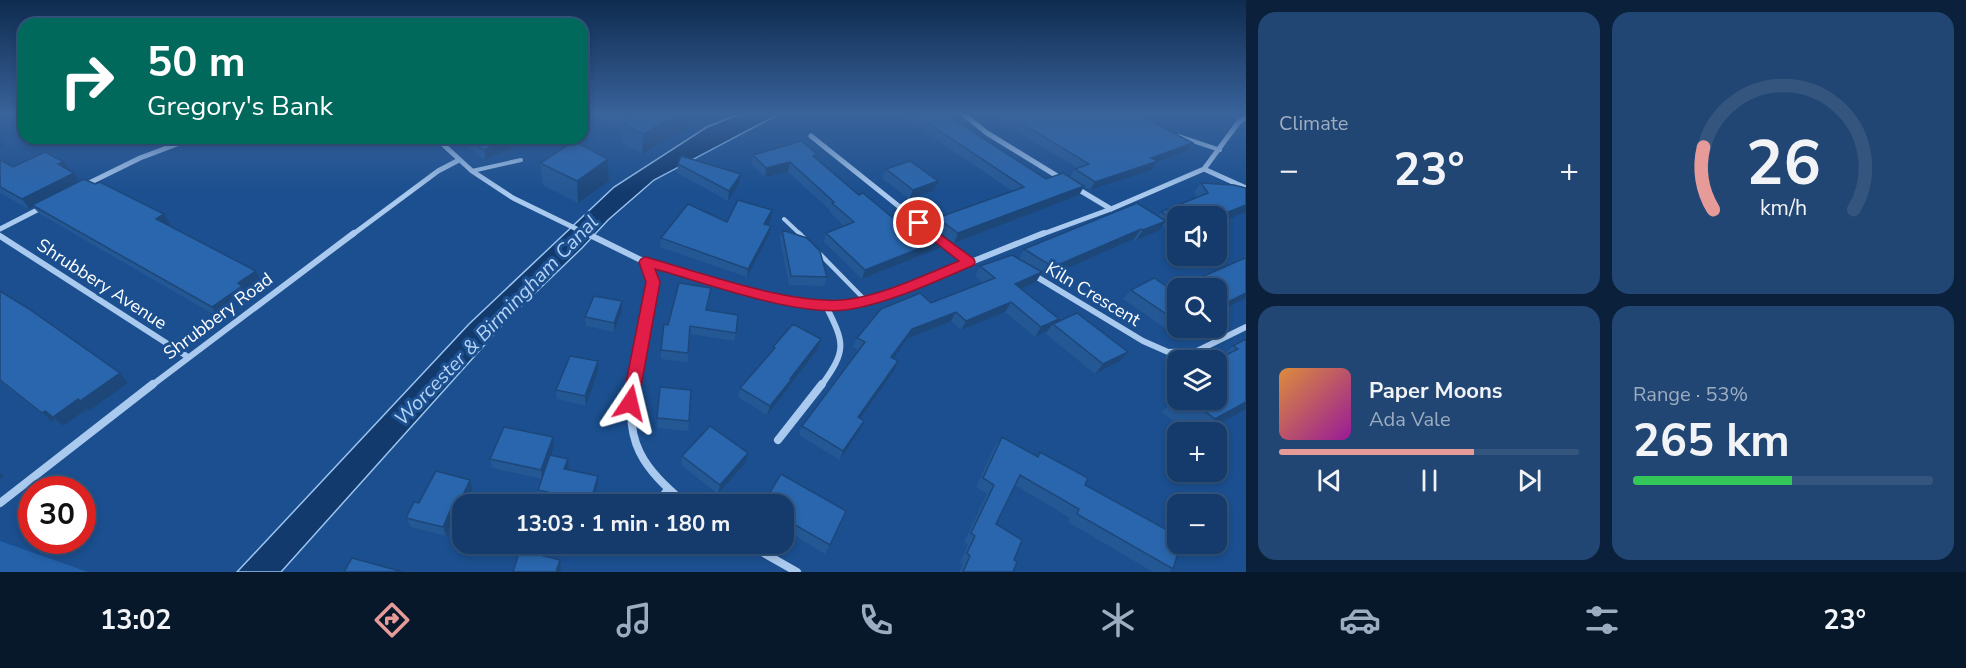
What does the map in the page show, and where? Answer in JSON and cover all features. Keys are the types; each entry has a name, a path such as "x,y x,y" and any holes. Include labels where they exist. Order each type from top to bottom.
{"street":[{"path":"817,140 969,262"},
{"path":"998,140 1111,210"},
{"path":"442,144 472,171 513,198 645,262 778,299 826,306 866,301 948,273 995,251 1111,210 1204,169 1227,140"},
{"path":"76,190 140,158 177,144"},
{"name":"Shrubbery Road","path":"0,503 188,357 438,171 459,160"},
{"path":"1204,169 1246,188"},
{"path":"0,230 48,205"},
{"name":"Shrubbery Avenue","path":"0,236 188,357"},
{"path":"995,251 1005,257"},
{"path":"645,262 653,282 630,403 632,434 640,457 674,494"},
{"name":"Kiln Crescent","path":"1025,269 1143,341 1168,352 1197,351 1246,327"},
{"path":"778,440 833,369 842,352 840,335 826,306"},
{"path":"664,494 668,489"},
{"path":"765,554 797,572"}],"lane":[{"path":"1189,140 1220,150"},
{"path":"472,171 520,160"},
{"path":"784,219 809,243"},
{"path":"817,251 866,301"}],"shaded area":[{"path":"0,541 18,547 18,554 37,554 88,572 0,572"}],"water":[{"name":"Worcester & Birmingham Canal","path":"687,140 730,140 654,180 608,220 507,320 281,572 237,572 469,324 614,187"}],"building":[{"path":"953,140 985,140 1046,179 1063,173 1084,186 958,233 937,218 1024,187"},
{"path":"1049,140 1187,140 1193,143 1151,158 1158,161 1095,182 1075,169 1089,164"},
{"path":"801,141 817,154 813,156 859,195 863,193 905,228 926,222 946,238 865,270 826,233 854,222 790,162 766,168 753,155"},
{"path":"476,144 498,144 484,150"},
{"path":"569,144 580,144 608,159 577,181 540,163"},
{"path":"45,152 64,162 58,164 74,173 22,199 0,187 0,160 13,167"},
{"path":"681,156 741,174 729,191 678,164"},
{"path":"910,161 938,181 913,190 886,169"},
{"path":"84,179 95,184 100,182 164,214 156,219 256,271 238,283 242,286 212,307 32,205"},
{"path":"1201,183 1246,188 1246,205 1227,213 1227,206 1176,206 1208,193"},
{"path":"738,200 772,210 764,224 771,226 748,269 661,238 688,204 727,222"},
{"path":"1137,203 1166,221 1141,229 1053,267 1024,249"},
{"path":"782,230 807,238 820,251 827,277 791,276"},
{"path":"1012,255 1042,272 1015,284 1059,319 1041,327 1011,302 966,321 956,312 912,329 891,357 898,361 858,417 864,421 843,451 802,426 865,342 857,338 881,309 920,293 931,303 995,278 980,266"},
{"path":"1246,259 1246,293 1227,302 1227,278 1199,278"},
{"path":"1154,278 1167,287 1167,315 1131,290"},
{"path":"679,283 711,288 706,310 738,315 736,333 690,326 688,353 661,350 664,324 668,325"},
{"path":"0,291 120,373 53,417 45,411 42,413 0,380"},
{"path":"594,296 622,301 614,323 585,317"},
{"path":"1077,313 1128,352 1103,364 1053,324"},
{"path":"793,324 821,339 770,406 740,388"},
{"path":"1246,339 1246,402 1215,419 1203,410 1227,410 1227,354 1238,349 1233,346"},
{"path":"570,356 598,361 585,396 556,390"},
{"path":"660,387 691,390 689,421 657,418"},
{"path":"710,426 748,453 720,485 682,456"},
{"path":"504,427 553,437 541,470 490,459"},
{"path":"1002,437 1038,457 1040,452 1088,478 1085,485 1167,530 1167,554 1178,554 1173,569 1077,514 1079,509 1020,475 996,524 1022,540 1014,560 1017,562 1013,572 963,572 970,556 967,553 975,536 971,533 994,485 983,478"},
{"path":"550,455 568,459 564,469 598,476 593,494 556,494 538,490"},
{"path":"436,471 470,480 463,494 452,494 452,511 450,511 443,527 406,518 414,502 419,503"},
{"path":"781,474 846,511 830,545 794,524 794,494 769,494"},
{"path":"519,554 536,554 560,560 556,572 513,572"},
{"path":"352,558 403,572 344,572"}],"route":[{"path":"630,403 653,282 645,262 778,299 826,306 851,304 898,291 948,273 969,262 919,223"}]}
